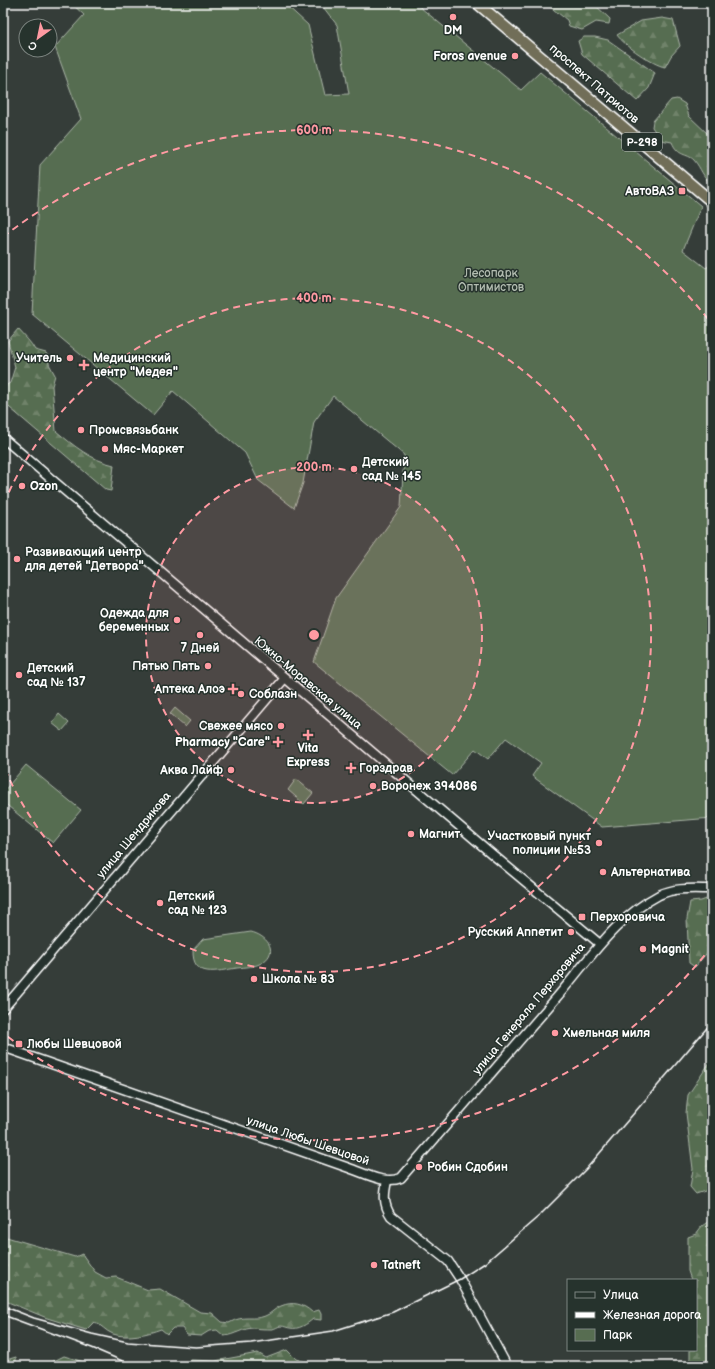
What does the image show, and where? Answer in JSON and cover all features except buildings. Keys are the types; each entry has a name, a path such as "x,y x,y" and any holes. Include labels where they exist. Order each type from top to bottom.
{"highway":[{"name":"проспект Патриотов","path":"477,3 712,202"}],"street":[{"name":"Южно-Моравская улица","path":"3,438 600,944"},
{"name":"улица Шендрикова","path":"3,1009 285,678"},
{"name":"улица Генерала Перхоровича","path":"387,1181 395,1181 401,1178 572,979 600,944 621,922 660,895 681,888 712,889"},
{"name":"улица Любы Шевцовой","path":"3,1047 387,1181"},
{"path":"387,1181 384,1195 386,1208 391,1216 448,1261 460,1279 507,1366"}],"green space":[{"name":"Лесопарк Оптимистов","path":"71,3 284,3 308,25 325,95 349,94 337,25 320,3 415,3 521,90 540,72 701,206 683,250 706,268 712,264 712,818 602,827 532,776 541,763 506,738 488,759 475,749 452,775 314,662 336,598 401,507 404,455 333,396 314,422 303,483 294,508 258,480 245,453 173,391 153,415 32,314 40,165 81,119 58,55 58,44 84,15"},
{"path":"545,3 593,3 610,19 609,24 596,22 582,30 569,26 567,20"},
{"path":"662,18 673,20 680,46 671,56 665,67 653,63 639,54 617,35 641,21"},
{"path":"584,37 595,37 608,40 655,73 649,88 637,101 582,54 578,41"},
{"path":"677,99 685,104 689,116 709,135 712,150 712,184 706,179 694,160 677,150 672,142 661,140 652,127 653,121 671,100"},
{"path":"18,329 35,350 46,353 49,358 49,364 55,375 52,386 56,431 90,456 114,465 111,491 106,490 3,402 5,386 10,383 15,367 8,341"},
{"path":"175,708 190,721 185,727 170,714"},
{"path":"59,714 69,723 62,731 52,723"},
{"path":"26,765 81,810 53,843 3,802 3,792"},
{"path":"296,779 313,793 304,804 288,790"},
{"path":"712,897 712,947 695,967 689,963 687,919 690,902 701,901"},
{"path":"251,932 261,936 269,944 270,953 263,962 257,965 214,971 201,969 197,965 194,959 193,950 203,939"},
{"path":"712,1059 712,1186 708,1190 696,1194 690,1187 693,1169 686,1113 688,1095"},
{"path":"712,1219 712,1366 690,1366 690,1351 697,1351 697,1279 691,1279 688,1271 688,1237 696,1234 702,1226"},
{"path":"3,1236 75,1257 82,1254 95,1272 106,1278 116,1277 148,1290 160,1289 200,1312 212,1313 222,1322 229,1323 234,1320 244,1318 261,1317 285,1304 298,1304 312,1312 319,1310 321,1320 313,1319 305,1325 297,1328 281,1326 272,1329 250,1328 224,1336 217,1330 209,1331 201,1336 187,1335 182,1328 173,1328 167,1334 161,1329 150,1333 125,1336 110,1333 94,1322 86,1330 47,1318 3,1300"},
{"path":"287,1350 296,1359 306,1362 310,1366 191,1366 190,1360 215,1361 258,1353 266,1358"},
{"path":"64,1356 97,1366 51,1366 52,1362"},
{"path":"16,1357 16,1366 3,1366 3,1361"}],"railway":[{"path":"3,1306 34,1318 128,1342 196,1347 251,1343 333,1331 393,1312 460,1279 485,1263 539,1216 587,1168 712,1022"},
{"path":"3,1315 92,1348 134,1366"}],"place":[{"name":"DM","path":"453,17"},
{"name":"Foros avenue","path":"515,56"},
{"name":"АвтоВАЗ","path":"682,191"},
{"name":"Учитель","path":"70,358"},
{"name":"Медицинский центр \"Медея\"","path":"84,365"},
{"name":"Промсвязьбанк","path":"81,430"},
{"name":"Мяс-Маркет","path":"105,449"},
{"name":"Детский сад № 145","path":"354,469"},
{"name":"Ozon","path":"22,486"},
{"name":"Развивающий центр для детей \"Детвора\"","path":"17,559"},
{"name":"Одежда для беременных","path":"177,620"},
{"name":"7 Дней","path":"200,635"},
{"name":"Пятью Пять","path":"208,666"},
{"name":"Детский сад № 137","path":"19,675"},
{"name":"Аптека Алоэ","path":"233,689"},
{"name":"Соблазн","path":"241,694"},
{"name":"Свежее мясо","path":"281,726"},
{"name":"Vita Express","path":"308,735"},
{"name":"Pharmacy \"Care\"","path":"278,742"},
{"name":"Горздрав","path":"351,768"},
{"name":"Аква Лайф","path":"231,770"},
{"name":"Воронеж 394086","path":"373,786"},
{"name":"Магнит","path":"411,834"},
{"name":"Участковый пункт полиции №53","path":"599,843"},
{"name":"Альтернатива","path":"603,872"},
{"name":"Детский сад № 123","path":"160,903"},
{"name":"Перхоровича","path":"582,917"},
{"name":"Русский Аппетит","path":"571,932"},
{"name":"Magnit","path":"643,949"},
{"name":"Школа № 83","path":"254,979"},
{"name":"Хмельная миля","path":"555,1033"},
{"name":"Любы Шевцовой","path":"19,1044"},
{"name":"Робин Сдобин","path":"419,1167"},
{"name":"Tatneft","path":"374,1265"}]}
